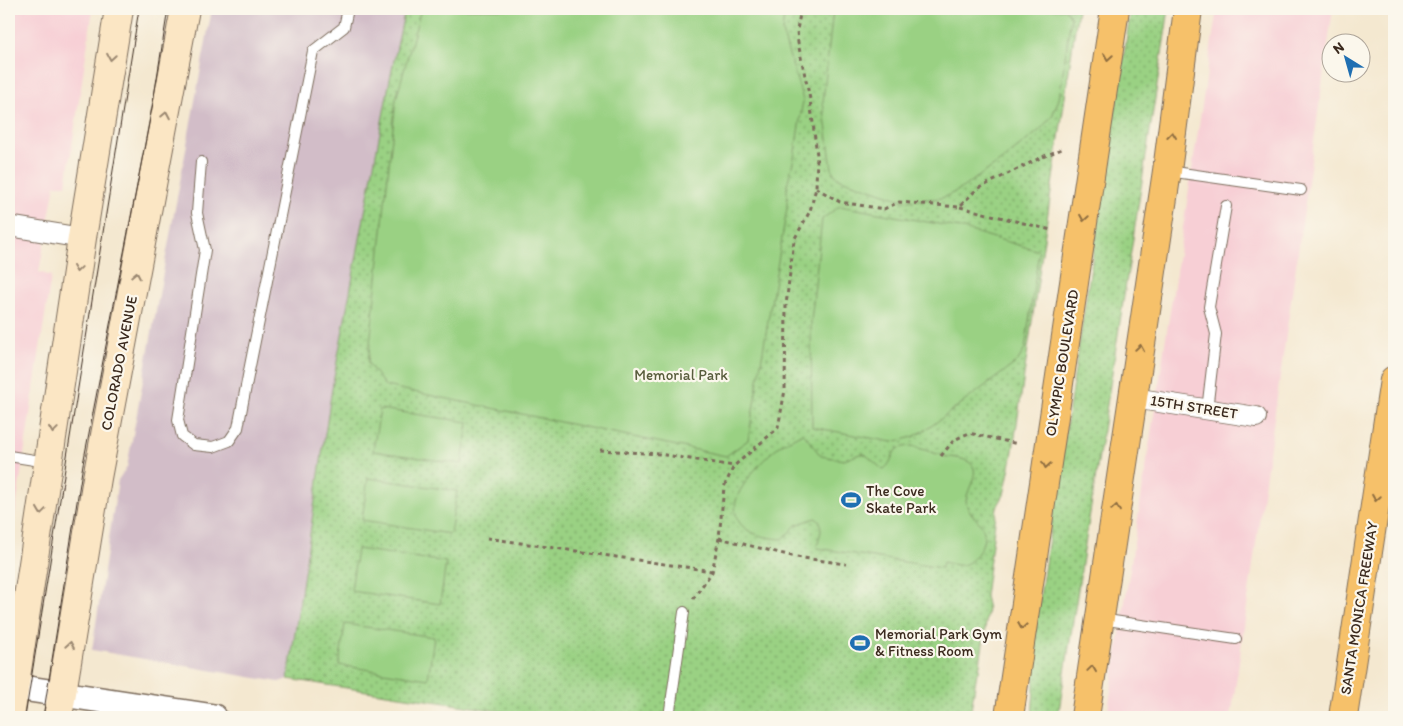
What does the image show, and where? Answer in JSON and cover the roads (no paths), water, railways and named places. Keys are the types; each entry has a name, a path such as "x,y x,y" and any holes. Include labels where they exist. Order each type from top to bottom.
{"main road":[{"path":"10,717 12,686 49,462 82,238 119,9"},
{"name":"COLORADO AVENUE","path":"60,705 97,478 186,9"},
{"name":"OLYMPIC BOULEVARD","path":"1008,717 1115,9"},
{"path":"1084,717 1167,171 1188,9"},
{"name":"SANTA MONICA FREEWAY","path":"1343,717 1394,380"}],"street":[{"path":"9,226 82,238"},
{"name":"15TH STREET","path":"1132,398 1256,417"},
{"path":"12,686 60,705 214,717"}],"lane":[{"path":"201,162 198,213 205,250 178,420 182,436 194,444 213,447 230,441 238,428 313,52 344,27 348,9"},
{"path":"1167,171 1301,190"},
{"path":"1207,410 1216,334 1210,307 1226,206"},
{"path":"9,456 49,462"},
{"path":"669,717 684,612"},
{"path":"1099,618 1236,639"}],"tram line":[{"path":"25,717 139,9"},
{"path":"43,717 83,464 153,103 168,9"}],"place":[{"name":"The Cove Skate Park","path":"851,500"},
{"name":"Memorial Park Gym & Fitness Room","path":"860,643"}],"park label":[{"name":"Memorial Park","path":"681,375"}]}
